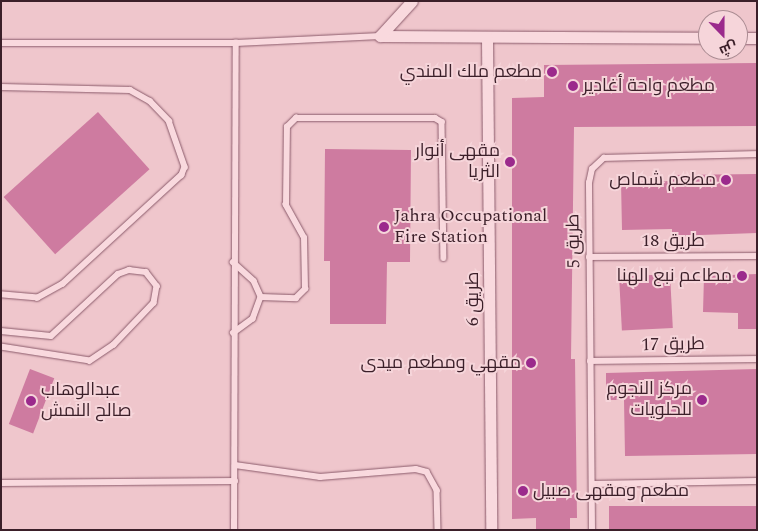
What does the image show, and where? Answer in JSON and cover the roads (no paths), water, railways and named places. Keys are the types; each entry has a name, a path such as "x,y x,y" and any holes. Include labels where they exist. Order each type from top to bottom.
{"street":[{"path":"380,36 412,1"},
{"path":"380,36 698,38"},
{"name":"طريق 6","path":"487,38 491,530"}],"lane":[{"path":"1,43 236,43 380,36"},
{"path":"234,530 233,262 236,43"},
{"path":"1,87 130,90 150,101 169,121 185,167 182,175 63,284 38,298 1,294"},
{"path":"261,297 296,298 305,289 304,240 286,205 287,127 296,118 435,118 442,122 444,258"},
{"name":"طريق 5","path":"592,530 589,183 596,162 604,158 757,154"},
{"name":"طريق 18","path":"590,257 757,256"},
{"path":"233,262 254,281 261,297 253,319 234,333"},
{"path":"1,331 52,336 118,274 129,270 146,272 156,286 154,303 96,359 82,361 1,347"},
{"name":"طريق 17","path":"590,361 757,359"},
{"path":"235,465 320,477 416,469 427,472 437,490 438,530"},
{"path":"1,483 235,481"},
{"path":"592,484 757,481"}],"place":[{"name":"مطعم ملك المندي","path":"552,72"},
{"name":"مطعم واحة أغادير","path":"573,86"},
{"name":"مقهى أنوار الثريا","path":"510,162"},
{"name":"مطعم شماص","path":"726,180"},
{"name":"Jahra Occupational Fire Station","path":"384,227"},
{"name":"مطاعم نبع الهنا","path":"742,276"},
{"name":"مقهي ومطعم ميدى","path":"531,363"},
{"name":"مركز النجوم للحلويات","path":"702,400"},
{"name":"عبدالوهاب صالح النمش","path":"31,401"},
{"name":"مطعم ومقهى صبيل","path":"523,491"}]}
